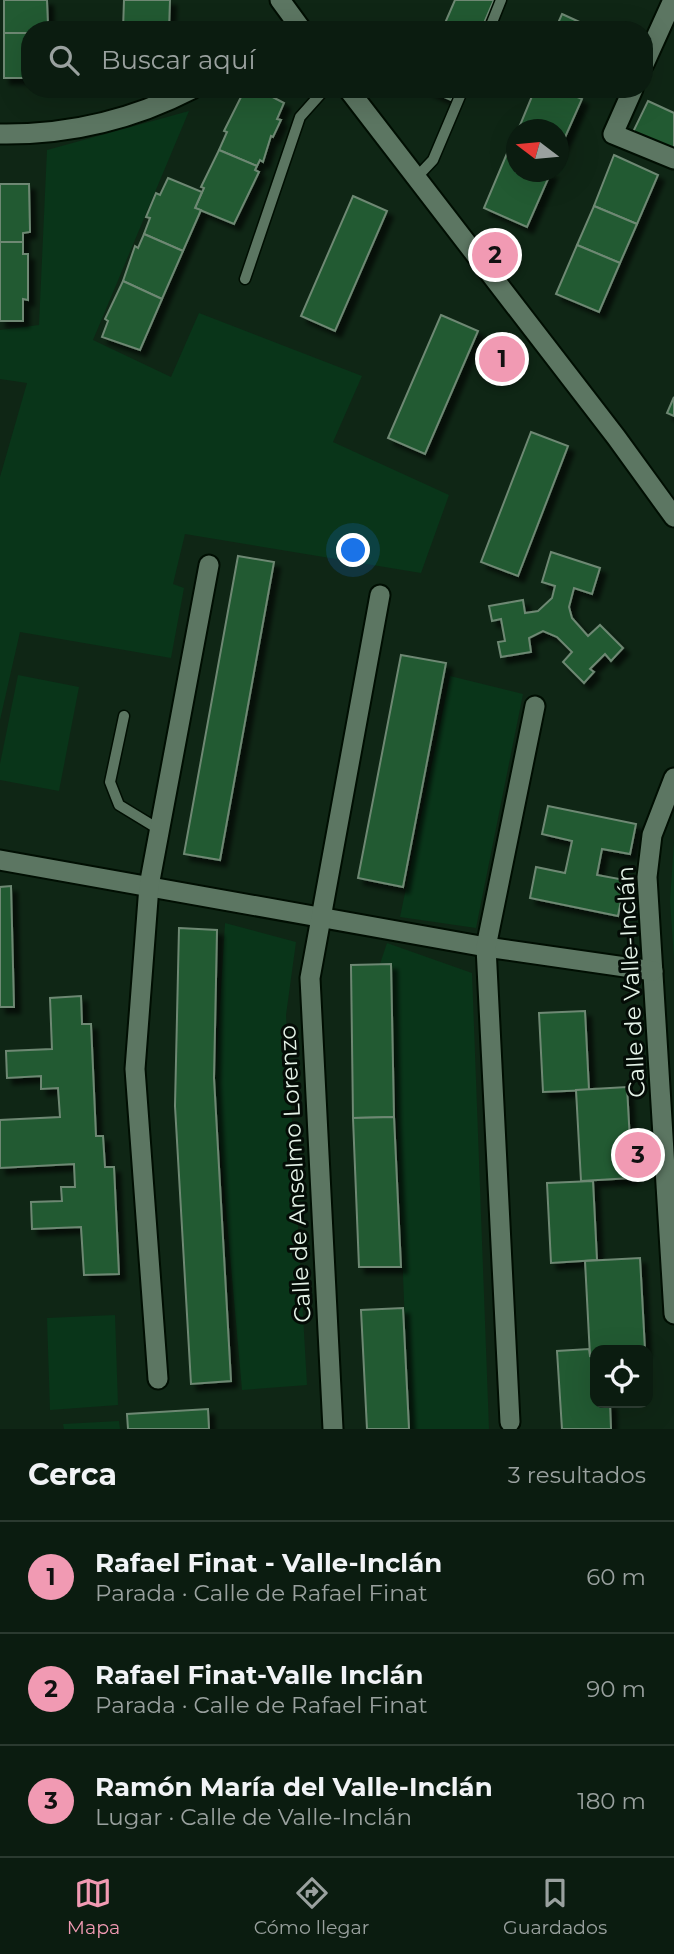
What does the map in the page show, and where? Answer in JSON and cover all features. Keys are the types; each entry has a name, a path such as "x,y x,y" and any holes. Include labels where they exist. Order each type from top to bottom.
{"street":[{"path":"280,0 291,21"},
{"path":"653,44 673,0"},
{"path":"0,134 35,135 119,121 171,98"},
{"path":"355,98 616,437 674,517"},
{"path":"629,98 613,134 674,159"},
{"path":"158,1379 135,1069 149,886 209,565"},
{"name":"Calle de Anselmo Lorenzo","path":"333,1429 310,978 380,595"},
{"path":"510,1422 486,947 535,706"},
{"name":"Calle de Valle-Inclán","path":"674,778 652,835 647,877 674,1314"},
{"path":"0,860 486,947 653,971"}],"lane":[{"path":"493,21 501,0"},
{"path":"245,279 300,117 318,98"},
{"path":"416,178 433,160 459,98"},
{"path":"124,716 110,782 119,805 160,831"}],"green space":[{"path":"189,111 93,340 171,377 199,313 362,376 333,442 449,495 421,573 185,534 173,584 184,588 171,658 20,632 0,720 0,477 27,383 0,379 0,330 39,325 47,150"},
{"path":"18,675 79,687 59,791 0,780 0,764"},
{"path":"450,676 523,694 476,928 400,917"},
{"path":"674,842 674,959 670,901"},
{"path":"225,923 296,942 286,1015 307,1385 242,1390 215,1087"},
{"path":"387,943 472,973 489,1429 409,1429 391,965 380,964"},
{"path":"115,1315 118,1405 50,1410 47,1318"},
{"path":"119,1421 120,1429 64,1429 63,1424"}],"building":[{"path":"4,0 47,0 48,21 21,21 21,33 4,33"},
{"path":"124,0 170,0 169,21 123,21"},
{"path":"455,0 494,0 485,21 446,21"},
{"path":"562,14 577,21 559,21"},
{"path":"4,33 21,33 21,78 4,78"},
{"path":"240,98 274,98 284,103 277,119 281,120 273,137 271,136 263,162 260,160 257,166 219,150 227,132 224,131"},
{"path":"531,98 582,99 569,128 569,119 523,119"},
{"path":"648,101 674,113 674,154 632,134"},
{"path":"219,150 257,166 255,170 259,172 234,224 195,208 204,188 201,187"},
{"path":"614,155 658,175 637,224 594,206"},
{"path":"506,156 506,182 547,182 527,227 484,208"},
{"path":"168,178 202,192 195,208 201,210 183,251 144,234 150,218 146,217 156,193 160,195"},
{"path":"0,184 29,184 30,232 23,233 23,242 0,242"},
{"path":"353,196 387,211 335,331 301,316"},
{"path":"594,206 637,224 620,263 577,245"},
{"path":"144,234 183,251 162,299 123,281 135,246 138,248"},
{"path":"0,242 23,242 23,254 28,254 28,300 23,299 23,321 0,321"},
{"path":"577,245 620,263 599,312 556,294"},
{"path":"123,281 162,299 140,350 102,337 108,321 105,319"},
{"path":"441,315 478,331 425,454 388,438"},
{"path":"674,397 674,416 667,413"},
{"path":"531,432 568,446 518,576 481,562"},
{"path":"551,552 600,568 592,594 574,588 569,607 572,618 588,636 600,625 623,648 611,661 605,654 590,669 594,672 584,683 563,662 572,652 557,637 543,631 529,638 531,652 501,657 498,642 505,641 501,619 492,621 489,606 523,600 525,613 538,611 552,598 555,586 542,582"},
{"path":"238,556 274,562 220,860 184,854"},
{"path":"401,655 446,663 403,887 358,878"},
{"path":"548,806 636,824 630,854 602,849 597,875 625,880 618,916 530,898 536,867 565,873 572,841 542,834"},
{"path":"11,886 14,1007 0,1007 0,887"},
{"path":"179,928 217,930 214,1078 231,1381 191,1384 175,1106"},
{"path":"391,964 394,1117 353,1118 351,965"},
{"path":"81,996 82,1024 91,1024 96,1136 103,1136 105,1167 114,1167 119,1274 84,1275 81,1227 32,1229 31,1202 62,1201 61,1187 75,1187 74,1164 0,1168 0,1120 60,1117 58,1088 41,1089 41,1076 7,1078 6,1051 52,1049 50,998"},
{"path":"585,1011 589,1090 543,1092 539,1013"},
{"path":"627,1087 632,1178 581,1181 576,1090"},
{"path":"394,1117 401,1267 359,1267 353,1118"},
{"path":"593,1181 597,1260 551,1263 547,1183"},
{"path":"640,1258 645,1345 590,1345 590,1356 585,1261"},
{"path":"403,1308 409,1429 367,1429 361,1310"},
{"path":"589,1349 590,1408 610,1408 611,1429 562,1429 557,1351"},
{"path":"208,1409 209,1429 128,1429 127,1414"}],"place":[{"name":"Rafael Finat-Valle Inclán","path":"495,255"},
{"name":"Rafael Finat - Valle-Inclán","path":"502,359"},
{"name":"Ramón María del Valle-Inclán","path":"638,1155"}]}
